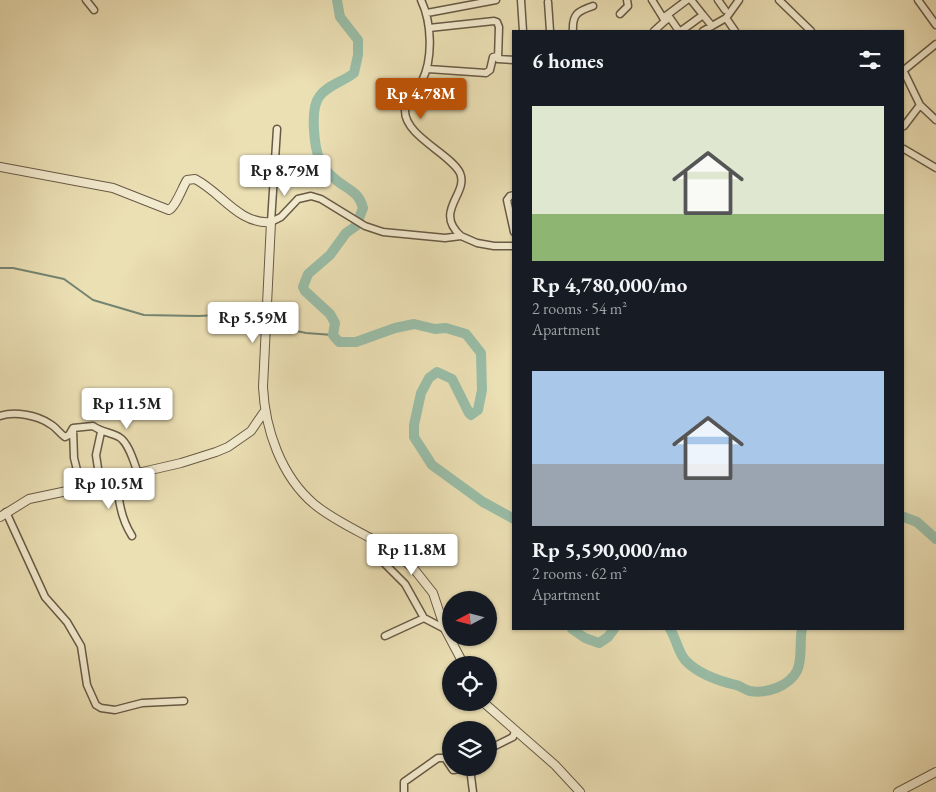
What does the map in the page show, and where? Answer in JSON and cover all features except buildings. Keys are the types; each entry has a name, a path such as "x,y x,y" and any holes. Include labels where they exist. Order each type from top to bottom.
{"street":[{"path":"86,0 94,10"},
{"path":"421,0 428,13 428,69 406,107 406,115 423,139 449,161 461,175 461,184 452,209 452,226 461,236 477,243 494,246 512,246"},
{"path":"428,13 496,0"},
{"path":"521,0 523,30"},
{"path":"620,14 628,6 627,0"},
{"path":"654,0 666,18 679,30"},
{"path":"655,30 687,0"},
{"path":"692,0 712,26"},
{"path":"718,0 726,10"},
{"path":"705,30 726,18 739,0"},
{"path":"779,0 810,30"},
{"path":"918,0 935,21"},
{"path":"548,2 550,30"},
{"path":"573,30 575,15 579,11 593,6"},
{"path":"682,30 703,16"},
{"path":"726,18 734,30"},
{"path":"429,28 494,21 499,27 497,56 499,60 512,60"},
{"path":"936,44 904,70 920,105 936,120"},
{"path":"428,69 486,73 490,70 493,58 497,56"},
{"path":"904,126 920,105"},
{"path":"277,129 263,362 264,412 268,428 295,482 303,492 315,504 404,560 428,585 442,617"},
{"path":"904,149 936,168"},
{"path":"0,167 113,188 169,210 174,207 179,192 187,180 196,179 248,218 260,223 270,222 281,217 298,199 304,197 321,199 365,226 384,232 453,238 461,236"},
{"path":"512,196 507,197 507,200 512,223"},
{"path":"184,701 142,703 115,710 101,708 96,705 87,685 81,646 67,622 45,597 3,514 29,499 67,491 89,476 138,473 182,464 228,447 251,431 264,412"},
{"path":"0,416 17,414 43,420 65,436 69,435 73,428"},
{"path":"73,428 93,426 102,432 119,437 123,441 138,473"},
{"path":"73,428 74,458 80,482"},
{"path":"99,475 96,455 102,432"},
{"path":"118,475 117,492 120,511 132,536"},
{"path":"374,540 375,554 405,584 424,618 442,627"},
{"path":"385,636 424,618"},
{"path":"493,711 555,765 580,792"},
{"path":"497,745 513,737 515,731"},
{"path":"404,792 404,782 438,758 442,758"},
{"path":"898,792 936,772"},
{"path":"470,776 473,792"}],"waterway":[{"path":"337,0 340,17 358,40 358,55 354,73 326,89 319,97 316,103 314,119 315,138 318,155 323,166 328,173 355,194 363,208 356,226 346,233 330,255 308,274 303,287 330,314 335,323 333,335 339,342 356,342 395,328 414,324 435,329 446,328 466,334 481,353 482,390 478,410 471,415 452,379 437,372 429,378 421,393 414,425 414,437 432,465 483,502 512,518"},
{"path":"0,268 13,268 64,279 93,300 144,315 219,315 264,324"},
{"path":"268,325 306,333 333,335"},
{"path":"904,517 917,522 936,539"},
{"path":"573,630 585,638 599,643 608,637 613,630"},
{"path":"670,630 683,657 690,665 716,679 757,692 783,685 797,671 800,661 802,630"}]}
